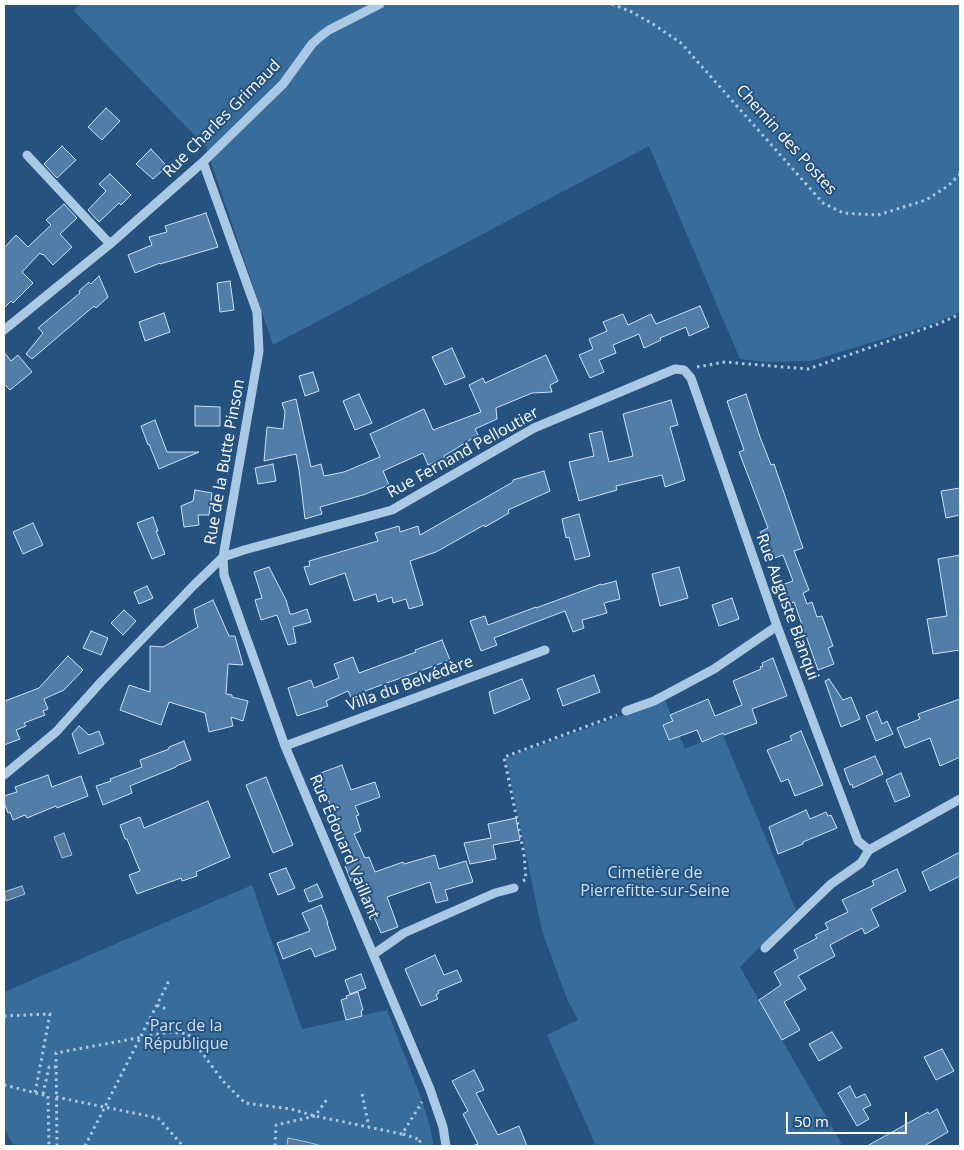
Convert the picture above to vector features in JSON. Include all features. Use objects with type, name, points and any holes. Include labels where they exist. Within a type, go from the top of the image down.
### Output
[{"type":"street","name":"Rue Charles Grimaud","points":[[4,330],[110,244],[203,162],[283,84],[312,44],[321,36],[380,4]]},
{"type":"street","points":[[27,155],[110,244]]},
{"type":"street","name":"Rue de la Butte Pinson","points":[[4,776],[56,732],[108,675],[223,557],[259,351],[257,312],[203,162]]},
{"type":"street","name":"Rue Fernand Pelloutier","points":[[223,557],[392,510],[534,428],[675,370],[684,370]]},
{"type":"street","name":"Rue Auguste Blanqui","points":[[684,370],[691,378],[777,626],[858,841],[869,850]]},
{"type":"street","name":"Rue Édouard Vaillant","points":[[223,557],[224,575],[285,746],[430,1089],[443,1127],[446,1146]]},
{"type":"street","points":[[626,711],[654,700],[714,669],[777,626]]},
{"type":"street","name":"Villa du Belvédère","points":[[285,746],[545,650]]},
{"type":"street","points":[[765,948],[831,884],[861,862],[869,850],[960,799]]},
{"type":"street","points":[[374,954],[404,933],[495,893],[514,888]]},
{"type":"path","name":"Chemin des Postes","points":[[612,4],[632,12],[682,43],[823,203],[843,213],[878,215],[926,200],[948,186],[960,174]]},
{"type":"path","points":[[684,370],[724,362],[808,369],[938,324],[960,314]]},
{"type":"path","points":[[514,888],[526,879],[524,854],[504,757],[626,711]]},
{"type":"path","points":[[85,1146],[168,984],[164,980]]},
{"type":"path","points":[[157,1005],[166,1009]]},
{"type":"path","points":[[4,1016],[50,1014],[35,1092]]},
{"type":"path","points":[[57,1146],[56,1053],[170,1032],[188,1034],[224,1081],[245,1103],[291,1109],[315,1116],[402,1134],[421,1140],[416,1146]]},
{"type":"path","points":[[43,1094],[48,1067],[56,1067]]},
{"type":"path","points":[[4,1085],[48,1096],[49,1146]]},
{"type":"path","points":[[402,1134],[430,1089]]},
{"type":"path","points":[[362,1094],[369,1127]]},
{"type":"path","points":[[56,1097],[158,1118],[183,1146]]},
{"type":"path","points":[[275,1146],[276,1125],[315,1116],[328,1098]]},
{"type":"green space","points":[[79,4],[960,4],[960,312],[932,324],[811,361],[766,362],[740,359],[649,146],[273,345],[206,147],[74,11]]},
{"type":"green space","name":"Cimetière de Pierrefitte-sur-Seine","points":[[665,700],[685,749],[722,733],[796,910],[740,967],[843,1146],[596,1146],[547,1035],[578,1020],[567,999],[542,931],[506,759]]},
{"type":"green space","name":"Parc de la République","points":[[252,885],[302,1029],[387,1010],[420,1095],[429,1122],[434,1146],[14,1146],[4,1128],[4,992]]},
{"type":"shaded area","points":[[64,833],[72,855],[62,858],[54,837]]},
{"type":"shaded area","points":[[22,886],[25,894],[6,901],[4,892]]},
{"type":"shaded area","points":[[288,1138],[307,1142],[322,1146],[287,1146]]},
{"type":"building","points":[[106,108],[120,121],[102,140],[88,127]]},
{"type":"building","points":[[62,146],[76,160],[57,178],[44,164]]},
{"type":"building","points":[[151,149],[165,164],[161,168],[163,170],[153,179],[136,164]]},
{"type":"building","points":[[110,174],[131,195],[121,205],[119,203],[99,222],[88,210],[106,191],[99,184]]},
{"type":"building","points":[[64,204],[77,218],[60,234],[72,247],[53,265],[40,253],[22,272],[33,283],[13,303],[11,301],[4,308],[4,248],[16,235],[28,247],[51,225],[46,220]]},
{"type":"building","points":[[206,213],[218,247],[160,263],[135,273],[128,255],[152,245],[149,237],[167,232],[165,226]]},
{"type":"building","points":[[99,276],[108,297],[96,308],[94,306],[32,359],[26,354],[43,333],[38,328],[80,293],[79,291],[89,282],[91,284]]},
{"type":"building","points":[[230,281],[234,310],[220,312],[217,283]]},
{"type":"building","points":[[700,306],[709,327],[689,336],[686,327],[660,338],[661,340],[644,348],[639,334],[613,345],[616,353],[599,360],[604,372],[590,378],[579,355],[593,349],[589,339],[607,331],[603,322],[623,314],[628,325],[651,314],[656,324]]},
{"type":"building","points":[[164,313],[170,332],[145,341],[139,322]]},
{"type":"building","points":[[452,348],[465,377],[445,385],[432,357]]},
{"type":"building","points":[[4,352],[11,361],[18,355],[32,372],[10,390],[4,384]]},
{"type":"building","points":[[546,355],[558,381],[550,385],[552,392],[532,393],[496,408],[497,419],[475,429],[478,435],[444,456],[445,458],[428,465],[423,453],[383,471],[389,485],[363,495],[320,507],[322,514],[305,519],[296,454],[264,461],[267,427],[283,429],[285,412],[282,403],[296,399],[311,467],[321,464],[324,476],[344,472],[380,457],[370,434],[424,409],[433,430],[481,412],[469,385],[483,378],[485,383]]},
{"type":"building","points":[[313,372],[319,391],[305,396],[299,376]]},
{"type":"building","points":[[359,394],[372,423],[355,430],[343,401]]},
{"type":"building","points":[[746,394],[771,465],[774,464],[803,548],[794,551],[809,590],[803,593],[807,604],[812,602],[817,617],[822,616],[833,646],[828,648],[834,664],[818,670],[794,602],[788,604],[782,585],[793,581],[783,555],[772,559],[760,532],[768,528],[739,452],[744,450],[727,401]]},
{"type":"building","points":[[671,400],[678,425],[670,427],[685,480],[665,487],[662,475],[616,486],[617,490],[579,501],[569,462],[594,456],[589,434],[602,431],[609,462],[633,456],[623,414]]},
{"type":"building","points":[[195,406],[220,407],[220,426],[195,426]]},
{"type":"building","points":[[155,420],[167,452],[199,452],[159,469],[141,426]]},
{"type":"building","points":[[273,464],[276,481],[258,484],[255,468]]},
{"type":"building","points":[[544,471],[550,491],[508,510],[509,513],[485,527],[484,525],[436,552],[410,561],[423,605],[409,609],[406,599],[393,603],[392,597],[378,602],[376,594],[354,601],[345,573],[310,585],[304,567],[310,566],[309,561],[378,541],[375,533],[399,526],[400,532],[418,526],[420,535],[513,482],[513,480]]},
{"type":"building","points":[[960,488],[960,515],[946,518],[941,491]]},
{"type":"building","points":[[195,490],[212,493],[209,515],[198,515],[199,525],[184,527],[181,506],[193,501]]},
{"type":"building","points":[[579,514],[590,556],[575,560],[569,537],[566,538],[562,519]]},
{"type":"building","points":[[153,517],[165,554],[152,559],[137,523]]},
{"type":"building","points":[[33,523],[43,545],[23,554],[13,532]]},
{"type":"building","points":[[960,555],[960,650],[933,654],[927,619],[947,616],[938,559]]},
{"type":"building","points":[[269,567],[286,600],[290,614],[307,609],[311,622],[293,627],[296,643],[288,645],[277,615],[261,620],[255,600],[262,598],[254,572]]},
{"type":"building","points":[[679,567],[688,598],[660,606],[652,574]]},
{"type":"building","points":[[616,581],[620,599],[604,603],[607,613],[582,620],[584,628],[573,632],[565,611],[494,638],[497,645],[481,651],[470,621],[485,616],[488,625],[601,584]]},
{"type":"building","points":[[147,586],[153,598],[139,604],[134,592]]},
{"type":"building","points":[[732,598],[739,619],[719,626],[712,605]]},
{"type":"building","points":[[213,600],[229,636],[235,636],[243,665],[228,664],[226,694],[248,701],[243,721],[231,717],[233,726],[209,732],[205,713],[169,702],[161,725],[120,710],[129,685],[150,692],[150,646],[163,647],[198,627],[194,609]]},
{"type":"building","points":[[124,610],[136,621],[123,635],[111,623]]},
{"type":"building","points":[[91,631],[108,638],[101,655],[83,648]]},
{"type":"building","points":[[442,640],[450,660],[365,691],[366,694],[352,699],[348,691],[326,701],[328,706],[297,716],[288,688],[311,680],[314,688],[339,678],[334,664],[353,657],[359,673],[416,652],[415,650]]},
{"type":"building","points":[[68,656],[83,670],[64,690],[44,699],[48,709],[43,711],[45,715],[24,723],[26,726],[16,730],[20,739],[4,745],[4,701],[39,688]]},
{"type":"building","points":[[773,658],[787,696],[752,709],[757,723],[724,735],[723,733],[702,742],[697,730],[669,740],[663,725],[673,721],[670,715],[708,699],[715,716],[742,705],[733,681],[761,669],[762,663]]},
{"type":"building","points":[[594,675],[600,692],[563,706],[557,689]]},
{"type":"building","points":[[522,679],[530,699],[494,714],[489,692]]},
{"type":"building","points":[[829,679],[843,700],[851,697],[860,719],[841,727],[825,681]]},
{"type":"building","points":[[960,699],[960,757],[940,766],[930,738],[905,748],[897,728],[920,719],[918,714]]},
{"type":"building","points":[[877,711],[882,724],[887,721],[893,734],[876,741],[866,716]]},
{"type":"building","points":[[79,726],[89,735],[99,731],[104,744],[79,754],[72,734]]},
{"type":"building","points":[[801,731],[823,785],[795,796],[788,779],[781,782],[767,750],[792,740],[790,736]]},
{"type":"building","points":[[184,741],[191,760],[130,786],[132,793],[103,805],[96,786],[142,767],[140,760]]},
{"type":"building","points":[[875,756],[883,774],[853,788],[844,769]]},
{"type":"building","points":[[342,765],[351,790],[375,782],[380,797],[355,806],[359,815],[356,816],[361,831],[354,834],[365,858],[369,857],[375,872],[403,862],[404,864],[435,855],[439,869],[466,861],[473,882],[445,890],[448,900],[436,903],[430,882],[387,897],[398,927],[381,933],[357,878],[351,881],[345,866],[353,863],[318,774]]},
{"type":"building","points":[[901,773],[910,796],[895,802],[886,780]]},
{"type":"building","points":[[48,775],[52,787],[81,776],[88,796],[27,818],[25,815],[13,820],[10,812],[8,813],[4,796],[17,792],[15,787]]},
{"type":"building","points":[[266,777],[293,845],[273,853],[246,785]]},
{"type":"building","points":[[208,801],[230,857],[196,872],[197,876],[182,881],[181,878],[137,894],[129,875],[140,871],[120,825],[140,817],[144,828]]},
{"type":"building","points":[[806,810],[810,819],[826,812],[828,816],[831,815],[837,828],[778,854],[769,827]]},
{"type":"building","points":[[516,818],[520,840],[493,845],[496,859],[470,864],[464,843],[491,838],[488,824]]},
{"type":"building","points":[[960,852],[960,876],[930,891],[922,872]]},
{"type":"building","points":[[286,868],[295,888],[278,895],[269,874]]},
{"type":"building","points":[[897,869],[906,891],[871,909],[879,926],[865,934],[862,928],[830,945],[835,956],[798,976],[806,989],[784,1002],[800,1030],[782,1040],[759,1000],[781,985],[774,972],[798,958],[794,950],[817,938],[815,935],[828,929],[825,923],[848,912],[842,900],[874,885],[872,881]]},
{"type":"building","points":[[317,884],[323,897],[309,902],[304,890]]},
{"type":"building","points":[[321,905],[336,949],[315,957],[311,948],[283,959],[277,943],[310,931],[302,913]]},
{"type":"building","points":[[435,955],[444,975],[457,970],[462,981],[438,991],[439,993],[436,995],[438,999],[421,1006],[405,969]]},
{"type":"building","points":[[361,974],[366,988],[350,994],[345,980]]},
{"type":"building","points":[[358,992],[363,1010],[361,1011],[362,1016],[346,1020],[341,1000]]},
{"type":"building","points":[[832,1032],[842,1048],[819,1061],[809,1044]]},
{"type":"building","points":[[942,1049],[954,1071],[936,1080],[924,1057]]},
{"type":"building","points":[[474,1070],[484,1090],[476,1093],[498,1135],[519,1126],[527,1146],[472,1146],[478,1144],[463,1114],[468,1111],[452,1081]]},
{"type":"building","points":[[850,1086],[856,1098],[865,1094],[871,1105],[863,1109],[869,1119],[857,1126],[838,1093]]},
{"type":"building","points":[[937,1109],[948,1132],[924,1146],[867,1146],[928,1112],[929,1114]]}]
